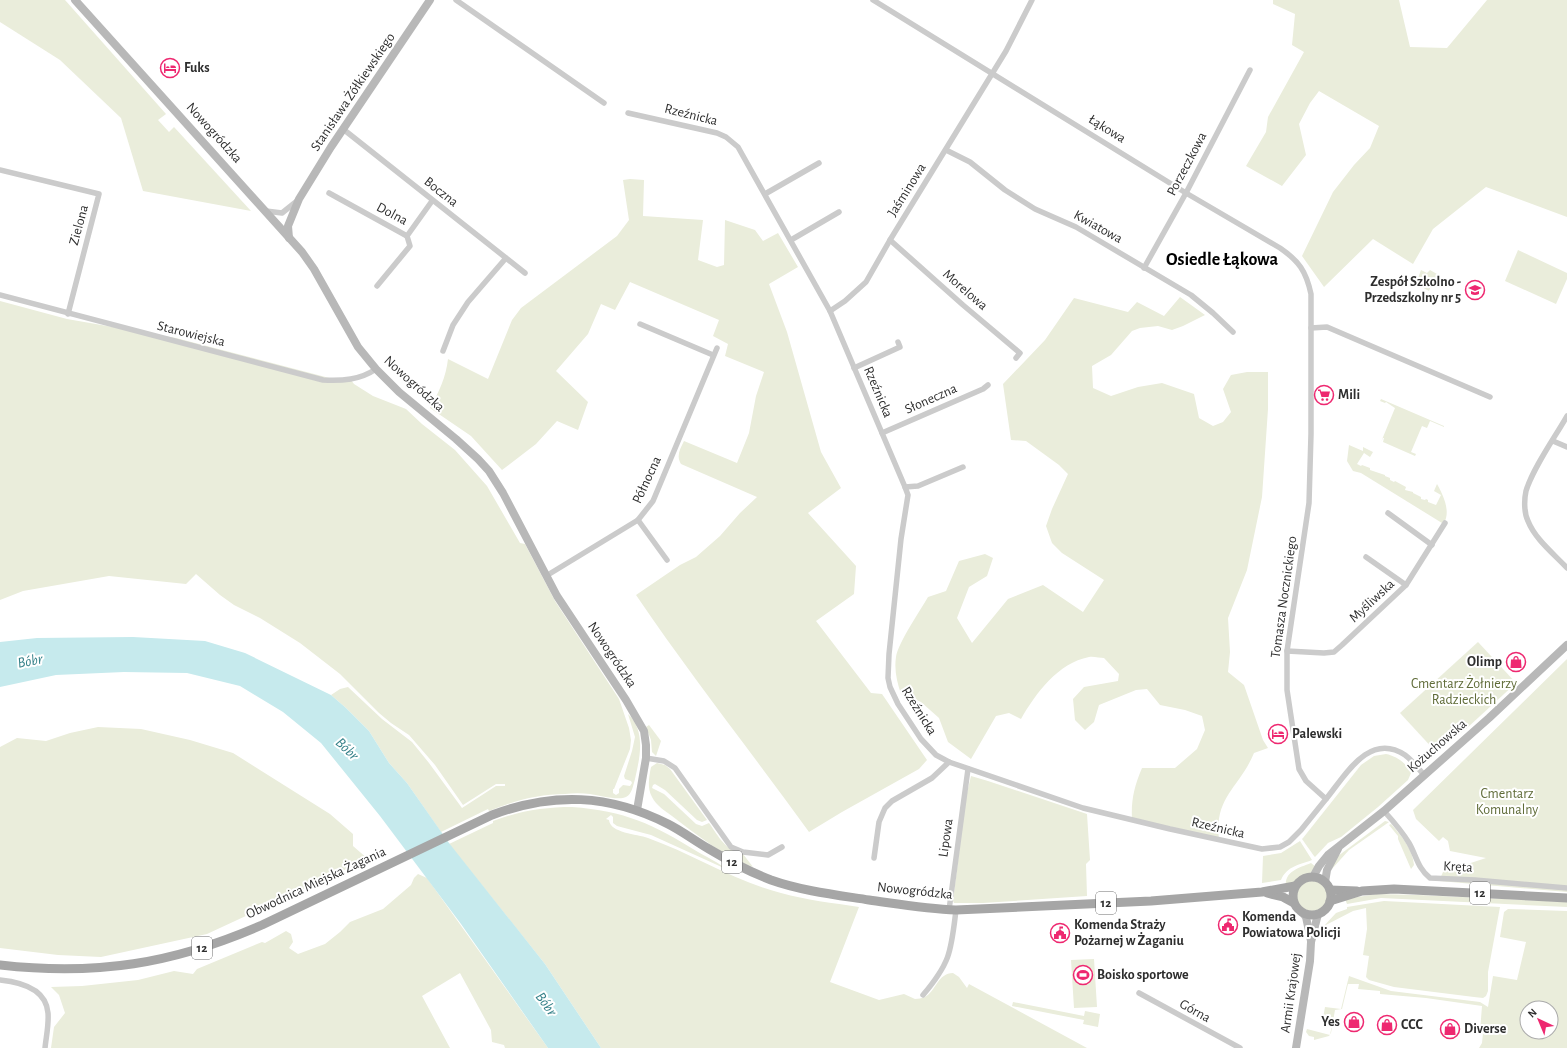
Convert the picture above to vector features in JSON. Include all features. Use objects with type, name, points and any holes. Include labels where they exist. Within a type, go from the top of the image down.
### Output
[{"type":"main road","name":"Nowogródzka","points":[[75,0],[289,238],[314,269],[358,347],[376,369],[399,392],[456,439],[489,471],[570,617],[626,700],[644,731],[646,758],[637,810],[668,824],[731,861],[757,874],[785,884],[849,897],[953,910],[1151,901],[1262,892],[1295,886]]},
{"type":"main road","name":"Stanisława Żółkiewskiego","points":[[289,238],[288,226],[299,199],[343,129],[430,0]]},
{"type":"main road","name":"Kożuchowska","points":[[1313,877],[1324,859],[1384,811],[1489,718],[1567,644]]},
{"type":"main road","name":"Obwodnica Miejska Żagania","points":[[0,965],[56,969],[95,969],[165,959],[203,948],[245,932],[492,815],[513,807],[534,803],[570,800],[601,801],[620,804],[637,810]]},
{"type":"main road","name":"Kożuchowska","points":[[1328,886],[1326,870],[1340,847]]},
{"type":"main road","name":"12","points":[[1295,886],[1303,879],[1313,877],[1320,878],[1328,886],[1362,892]]},
{"type":"main road","points":[[1294,903],[1293,894],[1295,886]]},
{"type":"main road","points":[[1303,913],[1313,915],[1326,909],[1330,901],[1328,886]]},
{"type":"main road","name":"12","points":[[1330,901],[1362,892],[1394,890],[1567,898]]},
{"type":"main road","name":"Nowogródzka","points":[[1262,892],[1283,897],[1294,903]]},
{"type":"main road","name":"12","points":[[1294,903],[1303,913]]},
{"type":"main road","name":"Armii Krajowej","points":[[1303,913],[1306,917],[1311,942]]},
{"type":"main road","name":"Armii Krajowej","points":[[1296,1048],[1310,961],[1311,942],[1318,914]]},
{"type":"street","points":[[456,0],[604,103]]},
{"type":"street","name":"Łąkowa","points":[[873,0],[1186,193],[1292,256],[1302,266],[1308,278],[1312,294]]},
{"type":"street","name":"Jaśminowa","points":[[830,311],[845,301],[866,282],[890,240],[1006,51],[1030,1]]},
{"type":"street","name":"Porzeczkowa","points":[[1144,268],[1186,193],[1250,70]]},
{"type":"street","name":"Rzeźnicka","points":[[628,113],[717,133],[726,137],[742,153],[830,311],[908,495],[901,539],[889,654],[888,678],[895,700],[921,739],[936,755],[949,762],[968,769],[1083,808],[1191,834],[1262,849],[1280,847],[1289,842],[1301,830],[1326,799]]},
{"type":"street","name":"Boczna","points":[[343,129],[432,201],[525,273]]},
{"type":"street","name":"Kwiatowa","points":[[946,150],[970,162],[1005,190],[1035,209],[1076,227],[1191,296],[1213,313],[1233,332]]},
{"type":"street","points":[[765,194],[819,163]]},
{"type":"street","name":"Zielona","points":[[0,170],[99,194],[68,314]]},
{"type":"street","name":"Dolna","points":[[329,193],[406,236],[432,201]]},
{"type":"street","name":"Stanisława Żółkiewskiego","points":[[266,211],[282,213],[299,199]]},
{"type":"street","points":[[791,240],[839,212]]},
{"type":"street","points":[[377,286],[410,246],[406,236]]},
{"type":"street","name":"Morelowa","points":[[890,240],[963,305],[1020,352],[1016,358]]},
{"type":"street","points":[[443,351],[453,325],[468,302],[506,258]]},
{"type":"street","name":"Tomasza Nocznickiego","points":[[1312,294],[1309,503],[1287,651],[1287,690],[1299,769],[1306,781],[1326,799]]},
{"type":"street","name":"Starowiejska","points":[[0,296],[324,380],[338,381],[356,378],[369,374],[376,369]]},
{"type":"street","points":[[640,324],[713,355]]},
{"type":"street","points":[[1311,328],[1327,327],[1490,397]]},
{"type":"street","points":[[854,368],[900,347],[898,342]]},
{"type":"street","name":"Północna","points":[[546,576],[638,520],[653,501],[717,348]]},
{"type":"street","name":"Słoneczna","points":[[882,433],[983,389],[988,385]]},
{"type":"street","points":[[1567,416],[1532,478],[1526,492],[1525,508],[1528,522],[1538,536],[1567,568]]},
{"type":"street","points":[[1553,440],[1567,447]]},
{"type":"street","points":[[905,487],[918,486],[963,468]]},
{"type":"street","points":[[1388,513],[1432,545]]},
{"type":"street","points":[[638,520],[666,560]]},
{"type":"street","name":"Myśliwska","points":[[1287,651],[1324,654],[1334,652],[1406,585],[1445,523]]},
{"type":"street","points":[[1366,557],[1406,585]]},
{"type":"street","points":[[1326,799],[1356,762],[1365,754],[1375,749],[1395,749],[1405,755],[1424,775]]},
{"type":"street","points":[[646,758],[664,761],[675,768],[731,847],[738,851],[768,855],[782,847]]},
{"type":"street","points":[[874,858],[879,822],[885,808],[892,801],[932,778],[949,762]]},
{"type":"street","name":"Lipowa","points":[[923,995],[940,973],[947,961],[952,946],[953,910],[968,769]]},
{"type":"street","name":"Kręta","points":[[1384,811],[1400,829],[1410,844],[1419,866],[1430,878],[1475,880],[1567,888]]},
{"type":"street","points":[[0,980],[17,982],[29,987],[44,1001],[48,1012],[45,1048]]},
{"type":"street","name":"Górna","points":[[1140,993],[1240,1048]]},
{"type":"green space","points":[[0,0],[65,0],[166,114],[158,120],[169,132],[174,127],[251,211],[143,191],[121,118],[60,60],[0,22]]},
{"type":"green space","points":[[1273,0],[1399,0],[1410,47],[1447,48],[1487,0],[1567,0],[1567,217],[1486,187],[1433,229],[1413,264],[1373,239],[1324,287],[1302,256],[1333,192],[1354,165],[1370,148],[1379,126],[1319,91],[1310,103],[1299,124],[1306,155],[1282,186],[1246,166],[1266,132],[1268,117],[1304,52],[1292,45],[1295,14],[1273,4]]},
{"type":"green space","points":[[623,180],[644,180],[643,216],[703,220],[698,260],[717,267],[724,265],[725,220],[755,230],[763,241],[778,233],[798,267],[769,284],[787,332],[821,452],[841,488],[808,513],[856,566],[854,594],[816,621],[871,693],[882,694],[927,760],[919,769],[809,832],[678,655],[636,595],[680,565],[696,557],[720,536],[740,513],[757,497],[681,464],[679,458],[680,450],[684,441],[737,463],[749,433],[756,396],[764,372],[725,356],[728,344],[713,336],[719,320],[630,282],[615,310],[601,304],[588,334],[556,371],[588,402],[578,430],[557,421],[536,444],[502,470],[471,436],[430,408],[442,384],[448,359],[488,379],[512,320],[521,308],[617,236],[629,220]]},
{"type":"green space","points":[[1518,250],[1567,273],[1567,279],[1556,304],[1505,281]]},
{"type":"green space","points":[[1421,270],[1427,273],[1430,270],[1437,274],[1436,279],[1433,281],[1429,291],[1418,285],[1419,282],[1417,281]]},
{"type":"green space","points":[[1180,297],[1205,315],[1172,330],[1158,326],[1140,328],[1132,331],[1111,355],[1092,366],[1093,388],[1111,396],[1138,387],[1162,383],[1194,394],[1199,418],[1213,426],[1223,422],[1231,412],[1223,389],[1231,375],[1247,372],[1268,372],[1268,409],[1262,497],[1247,570],[1228,618],[1230,652],[1228,672],[1244,685],[1263,740],[1268,748],[1254,753],[1242,776],[1224,803],[1220,813],[1218,825],[1219,840],[1132,820],[1134,794],[1142,768],[1175,768],[1197,749],[1205,730],[1202,716],[1185,710],[1160,705],[1147,689],[1136,690],[1099,705],[1094,722],[1085,730],[1075,720],[1073,699],[1084,687],[1118,681],[1119,674],[1104,658],[1091,657],[1078,660],[1058,672],[1041,690],[1021,719],[1009,713],[996,716],[971,759],[948,742],[939,718],[921,702],[901,694],[897,680],[895,662],[901,644],[928,597],[946,591],[959,561],[985,554],[993,558],[987,576],[969,587],[957,618],[972,643],[1008,599],[1043,585],[1083,612],[1104,580],[1062,553],[1052,543],[1046,526],[1068,474],[1059,465],[1026,441],[1011,440],[1003,384],[1045,340],[1074,298],[1128,312],[1137,302],[1164,316]]},
{"type":"green space","points":[[0,301],[67,319],[176,338],[337,380],[351,380],[354,384],[373,396],[406,409],[422,424],[455,450],[487,486],[520,543],[525,544],[555,601],[619,699],[629,728],[631,740],[630,749],[613,789],[613,793],[616,795],[619,793],[619,789],[623,785],[630,786],[632,783],[631,781],[625,779],[624,776],[635,737],[628,714],[634,721],[639,736],[640,753],[635,779],[630,794],[623,798],[581,793],[555,794],[536,797],[517,801],[489,811],[488,809],[441,832],[407,783],[389,763],[369,731],[331,695],[340,689],[348,687],[382,719],[412,742],[462,808],[496,786],[505,786],[505,784],[496,784],[463,805],[435,765],[409,735],[379,713],[340,674],[300,643],[260,618],[234,605],[196,574],[186,584],[109,576],[23,591],[0,600]]},
{"type":"green space","points":[[1381,399],[1444,427],[1430,421],[1427,428],[1422,426],[1411,452],[1416,454],[1415,456],[1383,442],[1384,438],[1381,442],[1395,408],[1386,402],[1380,401]]},
{"type":"green space","points":[[1349,445],[1363,451],[1363,447],[1373,452],[1370,457],[1364,453],[1357,464],[1385,475],[1390,478],[1390,480],[1406,487],[1405,490],[1413,492],[1421,497],[1421,499],[1426,499],[1428,502],[1436,505],[1441,495],[1434,491],[1437,484],[1444,498],[1447,513],[1444,523],[1361,473],[1353,471],[1347,461]]},
{"type":"green space","name":"Cmentarz Żołnierzy Radzieckich","points":[[1478,642],[1516,683],[1467,728],[1436,752],[1400,713]]},
{"type":"green space","name":"Cmentarz Komunalny","points":[[1567,659],[1567,892],[1439,881],[1443,872],[1486,858],[1450,851],[1448,841],[1443,837],[1439,841],[1416,819],[1413,810]]},
{"type":"green space","points":[[649,725],[661,741],[656,756],[652,752],[651,740],[646,727]]},
{"type":"green space","points":[[98,727],[141,729],[190,740],[233,753],[330,814],[353,834],[353,846],[368,859],[207,934],[101,957],[58,955],[0,948],[0,747],[17,738],[46,741],[70,733]]},
{"type":"green space","points":[[1386,754],[1394,756],[1407,766],[1411,773],[1408,780],[1341,837],[1328,843],[1315,857],[1302,839],[1361,765],[1374,756]]},
{"type":"green space","points":[[657,763],[665,765],[670,769],[707,820],[702,822],[697,820],[665,790],[655,784],[652,788],[664,794],[696,824],[702,826],[709,823],[719,838],[727,846],[743,854],[753,867],[731,857],[711,844],[656,803],[650,794],[649,782],[651,767]]},
{"type":"green space","points":[[971,776],[1087,814],[1090,860],[1086,864],[1087,896],[983,903],[954,903],[953,901],[966,797]]},
{"type":"green space","points":[[572,807],[608,812],[638,820],[682,842],[726,869],[651,835],[617,826],[613,823],[613,817],[611,815],[606,819],[609,820],[614,828],[665,844],[730,875],[764,888],[800,898],[859,907],[830,982],[879,1000],[904,994],[916,999],[925,997],[932,991],[940,979],[953,973],[959,977],[967,988],[969,984],[1087,1048],[601,1048],[545,964],[449,844],[493,823],[493,821],[532,810]]},
{"type":"green space","points":[[1385,821],[1389,822],[1349,850],[1331,870],[1337,857]]},
{"type":"green space","points":[[1391,824],[1409,848],[1414,865],[1411,869],[1398,836],[1389,825]]},
{"type":"green space","points":[[1300,841],[1312,860],[1290,869],[1281,880],[1262,883],[1263,856],[1281,853]]},
{"type":"green space","points":[[1311,863],[1316,867],[1314,870],[1286,887],[1287,877],[1293,871]]},
{"type":"green space","points":[[418,874],[427,878],[548,1048],[505,1048],[504,1045],[492,1042],[491,1030],[460,973],[422,996],[450,1048],[51,1048],[54,1027],[65,1013],[59,995],[51,987],[82,986],[138,980],[174,971],[193,974],[197,969],[262,942],[265,943],[286,931],[291,934],[293,942],[289,948],[298,954],[325,944],[350,922],[383,909],[411,885],[414,878]]},
{"type":"green space","points":[[1312,881],[1323,885],[1327,896],[1323,907],[1312,911],[1301,907],[1297,896],[1301,885]]},
{"type":"green space","points":[[1377,894],[1567,902],[1567,907],[1381,898],[1347,904],[1345,899]]},
{"type":"green space","points":[[1384,901],[1500,907],[1488,972],[1488,991],[1486,996],[1483,998],[1394,987],[1369,980],[1366,977],[1369,956],[1363,955],[1367,929],[1366,908],[1353,911],[1324,926],[1336,913],[1347,909],[1347,907]]},
{"type":"green space","points":[[1508,909],[1567,911],[1567,1048],[1479,1048],[1482,1043],[1483,1033],[1480,1032],[1482,1006],[1426,998],[1380,994],[1380,991],[1358,989],[1359,984],[1348,984],[1342,1009],[1335,1010],[1331,1033],[1330,1034],[1333,1020],[1323,1018],[1325,1007],[1341,1009],[1349,976],[1391,991],[1480,1002],[1488,1007],[1493,976],[1517,980],[1526,942],[1500,937],[1504,912]]},
{"type":"green space","name":"Boisko sportowe","points":[[1094,959],[1097,1007],[1074,1008],[1071,960]]},
{"type":"green space","points":[[1013,1002],[1084,1016],[1085,1011],[1100,1014],[1098,1027],[1083,1024],[1084,1020],[1012,1006]]},
{"type":"green space","points":[[1307,1029],[1330,1035],[1314,1040],[1314,1037],[1309,1036],[1306,1032]]},
{"type":"water","name":"Bóbr","points":[[133,637],[205,641],[245,653],[331,695],[346,708],[369,731],[389,763],[407,783],[449,843],[545,964],[601,1048],[548,1048],[461,924],[380,816],[321,743],[283,712],[240,686],[187,673],[124,672],[56,675],[0,687],[0,642],[37,638]]},
{"type":"place","name":"Fuks","points":[[170,68]]},
{"type":"place","name":"Zespół Szkolno - Przedszkolny nr 5","points":[[1475,290]]},
{"type":"place","name":"Mili","points":[[1324,395]]},
{"type":"place","name":"Olimp","points":[[1516,662]]},
{"type":"place","name":"Palewski","points":[[1278,734]]},
{"type":"place","name":"Komenda Powiatowa Policji","points":[[1228,925]]},
{"type":"place","name":"Komenda Straży Pożarnej w Żaganiu","points":[[1060,933]]},
{"type":"place","name":"Boisko sportowe","points":[[1083,975]]},
{"type":"place","name":"Yes","points":[[1354,1022]]},
{"type":"place","name":"CCC","points":[[1387,1025]]},
{"type":"place","name":"Diverse","points":[[1450,1029]]},
{"type":"district","name":"Osiedle Łąkowa","points":[[1222,260]]}]
